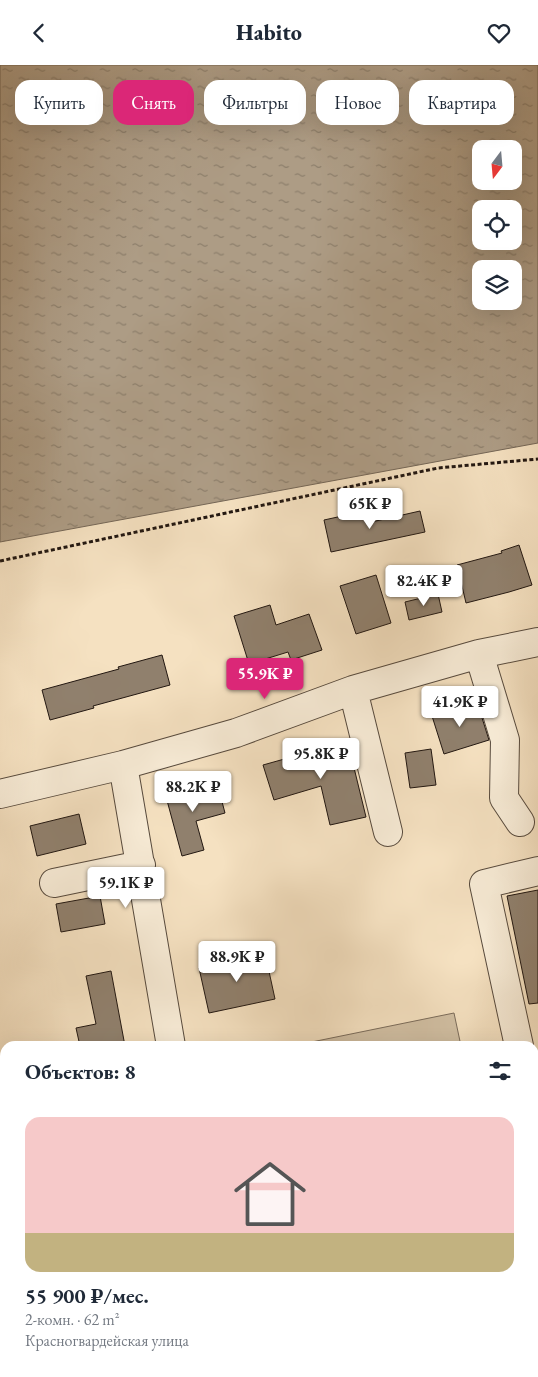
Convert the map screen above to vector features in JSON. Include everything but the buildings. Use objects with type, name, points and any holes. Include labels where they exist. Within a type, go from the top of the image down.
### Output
[{"type":"street","points":[[0,794],[123,765],[236,733],[353,690],[479,654],[538,642]]},
{"type":"street","points":[[479,654],[505,740],[504,798],[520,822]]},
{"type":"street","points":[[353,690],[388,832]]},
{"type":"street","points":[[123,765],[170,1041]]},
{"type":"street","points":[[54,883],[140,865]]},
{"type":"street","points":[[518,1041],[484,884],[538,871]]},
{"type":"path","points":[[0,561],[438,468],[538,459]]},
{"type":"shaded area","points":[[454,1013],[460,1041],[317,1041]]},
{"type":"water","points":[[0,65],[538,65],[538,443],[0,542]]}]
